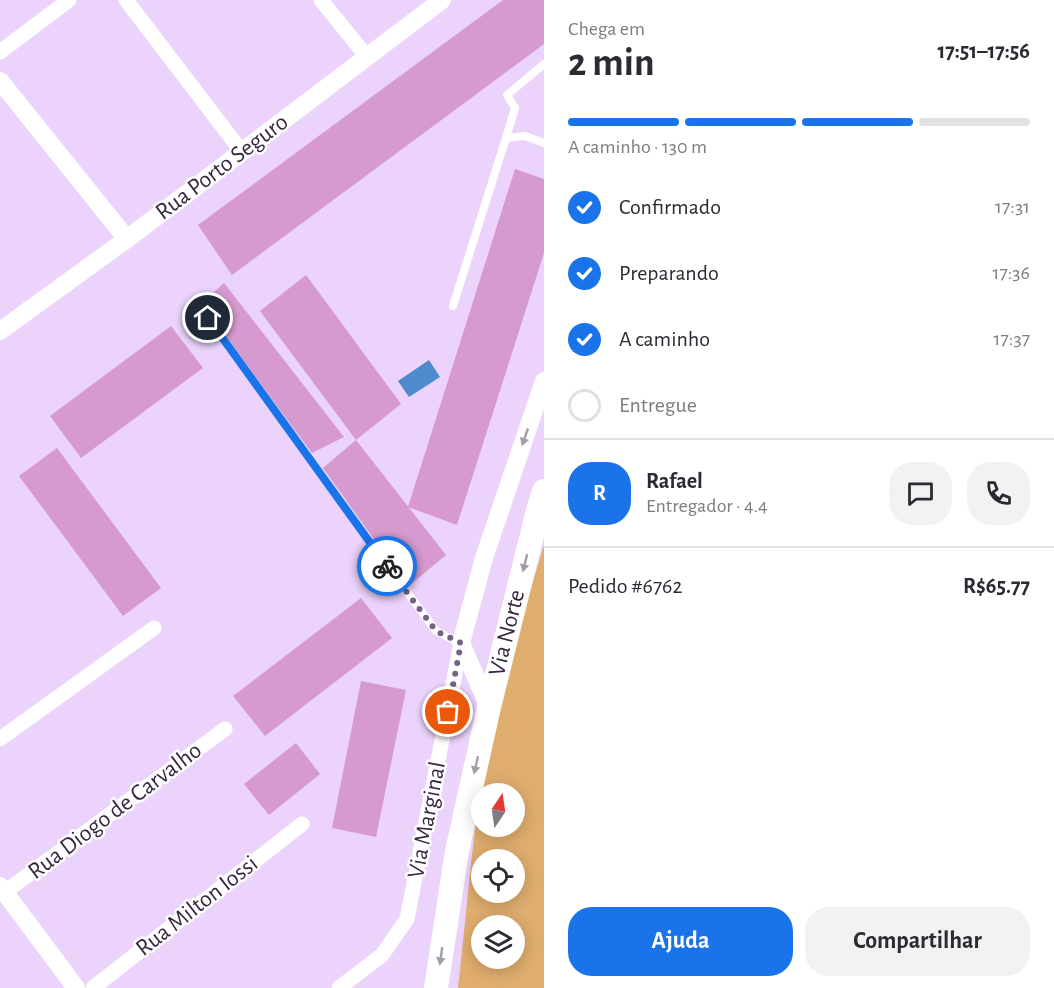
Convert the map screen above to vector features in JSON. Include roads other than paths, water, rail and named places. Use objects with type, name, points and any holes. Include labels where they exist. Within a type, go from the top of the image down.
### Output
[{"type":"main road","name":"Via Norte","points":[[436,988],[457,851],[489,708],[544,490]]},
{"type":"street","points":[[0,52],[69,0]]},
{"type":"street","points":[[126,0],[242,152]]},
{"type":"street","points":[[321,0],[367,57]]},
{"type":"street","name":"Rua Porto Seguro","points":[[0,331],[127,239],[442,0]]},
{"type":"street","points":[[0,81],[127,239]]},
{"type":"street","points":[[489,708],[461,643],[484,558],[544,381]]},
{"type":"street","points":[[0,739],[154,628]]},
{"type":"street","name":"Via Marginal","points":[[339,988],[382,955],[407,919],[461,643]]},
{"type":"street","name":"Rua Diogo de Carvalho","points":[[2,889],[225,729]]},
{"type":"street","name":"Rua Milton Iossi","points":[[93,988],[302,824]]},
{"type":"street","points":[[2,889],[75,988]]},
{"type":"lane","points":[[453,306],[515,108],[507,95],[544,64]]},
{"type":"lane","points":[[506,138],[525,136],[544,143]]},
{"type":"lane","points":[[208,318],[436,631],[461,643]]},
{"type":"water","points":[[429,360],[440,377],[409,397],[398,381]]}]
